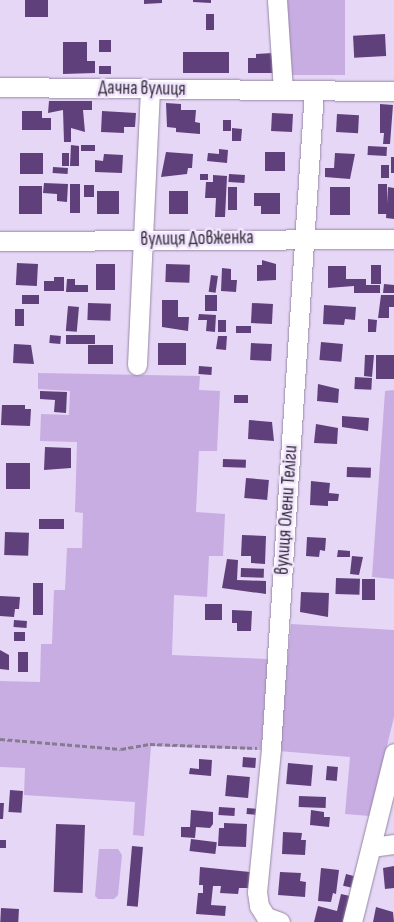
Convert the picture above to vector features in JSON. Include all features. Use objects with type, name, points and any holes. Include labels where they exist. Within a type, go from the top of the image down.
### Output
[{"type":"street","points":[[277,0],[283,90]]},
{"type":"street","name":"Дачна вулиця","points":[[0,86],[150,90],[394,91]]},
{"type":"street","points":[[137,364],[150,90]]},
{"type":"street","name":"вулиця Олени Теліги","points":[[277,921],[266,917],[259,906],[257,892],[271,748],[314,90]]},
{"type":"street","name":"вулиця Довженка","points":[[0,240],[394,239]]},
{"type":"street","points":[[352,922],[394,753]]},
{"type":"street","points":[[372,846],[394,844]]},
{"type":"path","points":[[0,739],[121,749],[150,744],[271,748]]},
{"type":"shaded area","points":[[281,0],[345,0],[345,75],[281,75]]},
{"type":"shaded area","points":[[38,373],[200,376],[199,390],[220,391],[217,451],[199,451],[196,512],[225,514],[223,556],[209,556],[207,597],[174,595],[172,655],[268,659],[261,750],[151,746],[144,836],[133,835],[135,802],[24,795],[25,768],[0,767],[0,681],[40,682],[41,644],[52,644],[54,590],[65,590],[67,548],[82,548],[83,513],[75,512],[77,442],[40,441],[41,414],[69,415],[70,391],[38,389]]},
{"type":"shaded area","points":[[394,390],[394,579],[372,577],[385,391]]},
{"type":"shaded area","points":[[291,624],[394,630],[394,717],[370,816],[345,814],[350,757],[279,751]]},
{"type":"shaded area","points":[[99,849],[118,849],[122,855],[118,895],[114,899],[98,899],[95,896]]},
{"type":"building","points":[[25,0],[48,0],[48,17],[25,17]]},
{"type":"building","points":[[144,0],[162,0],[162,3],[144,4]]},
{"type":"building","points":[[193,0],[211,0],[211,3],[193,2]]},
{"type":"building","points":[[206,14],[214,14],[214,30],[206,30]]},
{"type":"building","points":[[385,34],[386,56],[354,58],[353,36]]},
{"type":"building","points":[[99,40],[111,40],[111,52],[99,52]]},
{"type":"building","points":[[63,42],[87,42],[87,61],[95,61],[95,73],[63,74]]},
{"type":"building","points":[[183,52],[229,52],[229,73],[183,73]]},
{"type":"building","points":[[273,53],[274,73],[248,73],[248,58],[256,58],[256,54]]},
{"type":"building","points":[[99,66],[111,66],[111,74],[99,74]]},
{"type":"building","points":[[49,101],[92,101],[92,110],[83,110],[85,132],[71,128],[71,142],[64,142],[63,110],[48,113]]},
{"type":"building","points":[[166,103],[181,104],[181,110],[196,110],[195,122],[200,123],[200,134],[176,132],[176,128],[167,127]]},
{"type":"building","points":[[380,104],[393,105],[390,144],[383,144],[384,133],[380,133]]},
{"type":"building","points":[[22,111],[42,111],[42,118],[51,118],[51,130],[22,130]]},
{"type":"building","points":[[102,111],[136,113],[135,127],[124,127],[124,133],[101,132]]},
{"type":"building","points":[[272,113],[293,114],[292,132],[271,131]]},
{"type":"building","points":[[337,114],[359,115],[358,133],[336,132]]},
{"type":"building","points":[[223,120],[231,120],[231,131],[223,131]]},
{"type":"building","points":[[232,128],[242,129],[241,141],[232,141]]},
{"type":"building","points":[[71,145],[79,146],[79,166],[70,166]]},
{"type":"building","points":[[81,145],[95,145],[95,151],[81,151]]},
{"type":"building","points":[[368,146],[387,147],[387,156],[368,155]]},
{"type":"building","points":[[219,149],[228,150],[227,163],[207,161],[208,153],[219,154]]},
{"type":"building","points":[[166,152],[193,154],[192,168],[188,168],[187,174],[161,177]]},
{"type":"building","points":[[265,152],[285,152],[285,171],[265,171]]},
{"type":"building","points":[[20,153],[43,153],[43,174],[20,174]]},
{"type":"building","points":[[62,153],[69,153],[69,166],[62,166]]},
{"type":"building","points":[[335,153],[355,154],[350,179],[325,177],[325,168],[334,168]]},
{"type":"building","points":[[104,154],[123,155],[122,173],[95,172],[95,160],[103,161]]},
{"type":"building","points":[[391,157],[394,157],[394,173],[391,173]]},
{"type":"building","points":[[381,165],[389,165],[389,178],[381,178]]},
{"type":"building","points":[[53,167],[68,168],[68,174],[53,173]]},
{"type":"building","points":[[200,174],[208,174],[208,180],[200,180]]},
{"type":"building","points":[[229,174],[245,175],[244,183],[228,182]]},
{"type":"building","points":[[213,175],[227,176],[225,217],[215,217],[216,198],[205,198],[206,182],[213,182]]},
{"type":"building","points":[[44,183],[68,184],[67,202],[57,201],[57,194],[43,193]]},
{"type":"building","points":[[70,184],[80,184],[80,213],[70,213]]},
{"type":"building","points":[[378,184],[387,184],[387,214],[378,214]]},
{"type":"building","points":[[84,185],[94,185],[94,197],[84,197]]},
{"type":"building","points":[[19,186],[42,186],[42,214],[19,214]]},
{"type":"building","points":[[228,187],[237,187],[237,210],[228,210]]},
{"type":"building","points":[[330,187],[350,187],[350,215],[330,215]]},
{"type":"building","points":[[388,187],[394,188],[394,219],[386,218]]},
{"type":"building","points":[[97,191],[119,191],[119,214],[97,214]]},
{"type":"building","points":[[169,191],[188,191],[188,214],[169,214]]},
{"type":"building","points":[[254,193],[280,193],[280,214],[261,214],[261,206],[254,206]]},
{"type":"building","points":[[262,260],[276,264],[276,280],[257,281],[257,265],[262,265]]},
{"type":"building","points":[[17,263],[38,264],[37,286],[16,285]]},
{"type":"building","points":[[96,264],[115,264],[115,290],[96,290]]},
{"type":"building","points":[[166,264],[190,265],[189,283],[165,282]]},
{"type":"building","points":[[371,265],[381,265],[381,284],[371,284]]},
{"type":"building","points":[[328,266],[346,266],[346,279],[366,279],[366,285],[380,285],[380,293],[354,293],[354,286],[328,288]]},
{"type":"building","points":[[222,268],[231,269],[231,280],[237,280],[236,292],[221,291]]},
{"type":"building","points":[[211,275],[218,276],[216,293],[209,292]]},
{"type":"building","points":[[54,277],[64,277],[64,291],[44,291],[44,281],[54,281]]},
{"type":"building","points":[[67,279],[75,279],[75,285],[88,285],[88,292],[66,292]]},
{"type":"building","points":[[384,284],[394,285],[394,293],[383,293]]},
{"type":"building","points":[[22,295],[39,295],[39,304],[22,304]]},
{"type":"building","points":[[205,295],[217,295],[217,311],[205,311]]},
{"type":"building","points":[[381,295],[394,295],[394,307],[389,307],[389,318],[378,318]]},
{"type":"building","points":[[162,300],[178,300],[178,317],[189,317],[188,331],[162,327]]},
{"type":"building","points":[[88,303],[111,304],[110,321],[87,320]]},
{"type":"building","points":[[252,303],[273,304],[272,324],[251,323]]},
{"type":"building","points":[[324,305],[356,307],[355,320],[345,319],[344,325],[323,324]]},
{"type":"building","points":[[68,306],[79,307],[77,332],[66,331]]},
{"type":"building","points":[[15,309],[24,309],[24,326],[15,326]]},
{"type":"building","points":[[199,314],[216,315],[215,332],[206,331],[207,320],[198,320]]},
{"type":"building","points":[[368,319],[377,320],[376,332],[368,332]]},
{"type":"building","points":[[218,320],[226,320],[226,332],[218,332]]},
{"type":"building","points":[[236,326],[251,326],[251,333],[236,333]]},
{"type":"building","points":[[50,335],[61,336],[60,344],[49,343]]},
{"type":"building","points":[[66,335],[95,335],[95,344],[66,344]]},
{"type":"building","points":[[218,336],[227,336],[226,350],[216,349]]},
{"type":"building","points":[[321,342],[343,344],[341,362],[319,360]]},
{"type":"building","points":[[158,343],[186,343],[186,365],[158,365]]},
{"type":"building","points":[[251,343],[272,344],[271,361],[250,360]]},
{"type":"building","points":[[14,344],[31,345],[34,364],[13,363]]},
{"type":"building","points":[[88,345],[113,345],[113,364],[88,364]]},
{"type":"building","points":[[365,355],[374,355],[372,377],[364,376]]},
{"type":"building","points":[[376,355],[394,355],[394,379],[376,379]]},
{"type":"building","points":[[199,366],[212,367],[211,375],[198,374]]},
{"type":"building","points":[[355,377],[372,378],[371,390],[354,389]]},
{"type":"building","points":[[318,384],[339,389],[338,403],[317,401]]},
{"type":"building","points":[[40,391],[67,392],[66,413],[54,412],[55,400],[40,399]]},
{"type":"building","points":[[234,395],[248,395],[248,403],[234,403]]},
{"type":"building","points":[[2,405],[25,405],[25,409],[31,409],[30,426],[1,425]]},
{"type":"building","points":[[342,416],[369,418],[368,431],[342,427]]},
{"type":"building","points":[[249,420],[272,422],[274,441],[248,439]]},
{"type":"building","points":[[316,424],[338,428],[337,444],[314,443]]},
{"type":"building","points":[[45,447],[71,448],[71,468],[44,470]]},
{"type":"building","points":[[223,459],[246,460],[246,468],[223,467]]},
{"type":"building","points":[[6,463],[30,463],[30,489],[6,489]]},
{"type":"building","points":[[347,467],[371,468],[371,478],[347,477]]},
{"type":"building","points":[[246,478],[269,480],[267,500],[244,498]]},
{"type":"building","points":[[311,481],[330,483],[329,493],[339,494],[338,501],[328,501],[328,506],[310,505]]},
{"type":"building","points":[[39,519],[64,519],[64,529],[39,529]]},
{"type":"building","points":[[5,532],[29,533],[28,556],[4,555]]},
{"type":"building","points":[[242,535],[266,536],[265,564],[251,563],[251,556],[241,556]]},
{"type":"building","points":[[307,537],[326,538],[325,551],[320,550],[319,557],[306,556]]},
{"type":"building","points":[[338,550],[350,551],[350,557],[337,557]]},
{"type":"building","points":[[352,556],[363,557],[359,575],[350,574]]},
{"type":"building","points":[[227,559],[238,560],[237,580],[266,581],[266,594],[222,588]]},
{"type":"building","points":[[241,568],[264,569],[264,578],[241,577]]},
{"type":"building","points":[[336,578],[360,579],[359,595],[335,594]]},
{"type":"building","points":[[362,579],[375,579],[375,600],[362,600]]},
{"type":"building","points":[[33,583],[43,583],[43,615],[33,615]]},
{"type":"building","points":[[301,592],[329,593],[328,617],[300,612]]},
{"type":"building","points":[[0,596],[20,597],[19,609],[15,609],[14,617],[0,616]]},
{"type":"building","points":[[205,604],[222,604],[222,620],[205,620]]},
{"type":"building","points":[[232,610],[252,611],[251,631],[237,631],[237,623],[232,623]]},
{"type":"building","points":[[14,620],[27,621],[26,628],[14,627]]},
{"type":"building","points":[[14,632],[25,632],[25,641],[14,641]]},
{"type":"building","points":[[0,650],[9,655],[9,670],[0,669]]},
{"type":"building","points":[[18,652],[28,652],[28,672],[18,672]]},
{"type":"building","points":[[243,757],[256,758],[255,768],[242,767]]},
{"type":"building","points":[[199,759],[212,760],[211,776],[189,774],[190,768],[199,769]]},
{"type":"building","points":[[288,763],[313,765],[311,786],[286,784]]},
{"type":"building","points":[[327,766],[338,767],[337,781],[326,780]]},
{"type":"building","points":[[227,775],[250,777],[248,798],[225,796]]},
{"type":"building","points":[[10,790],[23,791],[21,813],[8,812]]},
{"type":"building","points":[[299,796],[326,797],[326,808],[299,807]]},
{"type":"building","points":[[0,803],[4,803],[3,819],[0,819]]},
{"type":"building","points":[[219,807],[235,808],[234,816],[218,815]]},
{"type":"building","points":[[247,808],[259,809],[258,815],[246,814]]},
{"type":"building","points":[[191,810],[213,812],[213,824],[210,828],[196,827],[195,838],[181,837],[181,827],[190,827]]},
{"type":"building","points":[[311,810],[324,812],[324,817],[330,817],[329,827],[310,825]]},
{"type":"building","points":[[224,823],[247,824],[246,847],[218,846],[219,828],[224,828]]},
{"type":"building","points":[[56,824],[85,825],[83,893],[54,892]]},
{"type":"building","points":[[283,832],[302,833],[301,840],[306,840],[305,855],[282,854]]},
{"type":"building","points":[[191,839],[217,842],[215,854],[190,851]]},
{"type":"building","points":[[0,840],[6,840],[6,848],[0,848]]},
{"type":"building","points":[[132,846],[143,847],[138,907],[127,906]]},
{"type":"building","points":[[394,866],[394,888],[385,889],[383,868]]},
{"type":"building","points":[[200,867],[250,872],[248,888],[239,888],[238,894],[220,893],[221,886],[213,886],[211,905],[226,906],[225,916],[196,914],[198,893],[203,893],[203,885],[199,885]]},
{"type":"building","points":[[321,868],[339,870],[336,894],[333,893],[331,902],[318,901]]},
{"type":"building","points":[[280,872],[301,873],[300,881],[306,882],[305,897],[278,895]]},
{"type":"building","points":[[346,874],[354,876],[351,888],[343,886]]},
{"type":"building","points":[[341,894],[350,896],[344,922],[314,922],[318,906],[337,911]]},
{"type":"building","points":[[376,907],[393,912],[394,922],[373,922]]},
{"type":"building","points":[[1,908],[19,909],[18,922],[0,922]]}]
